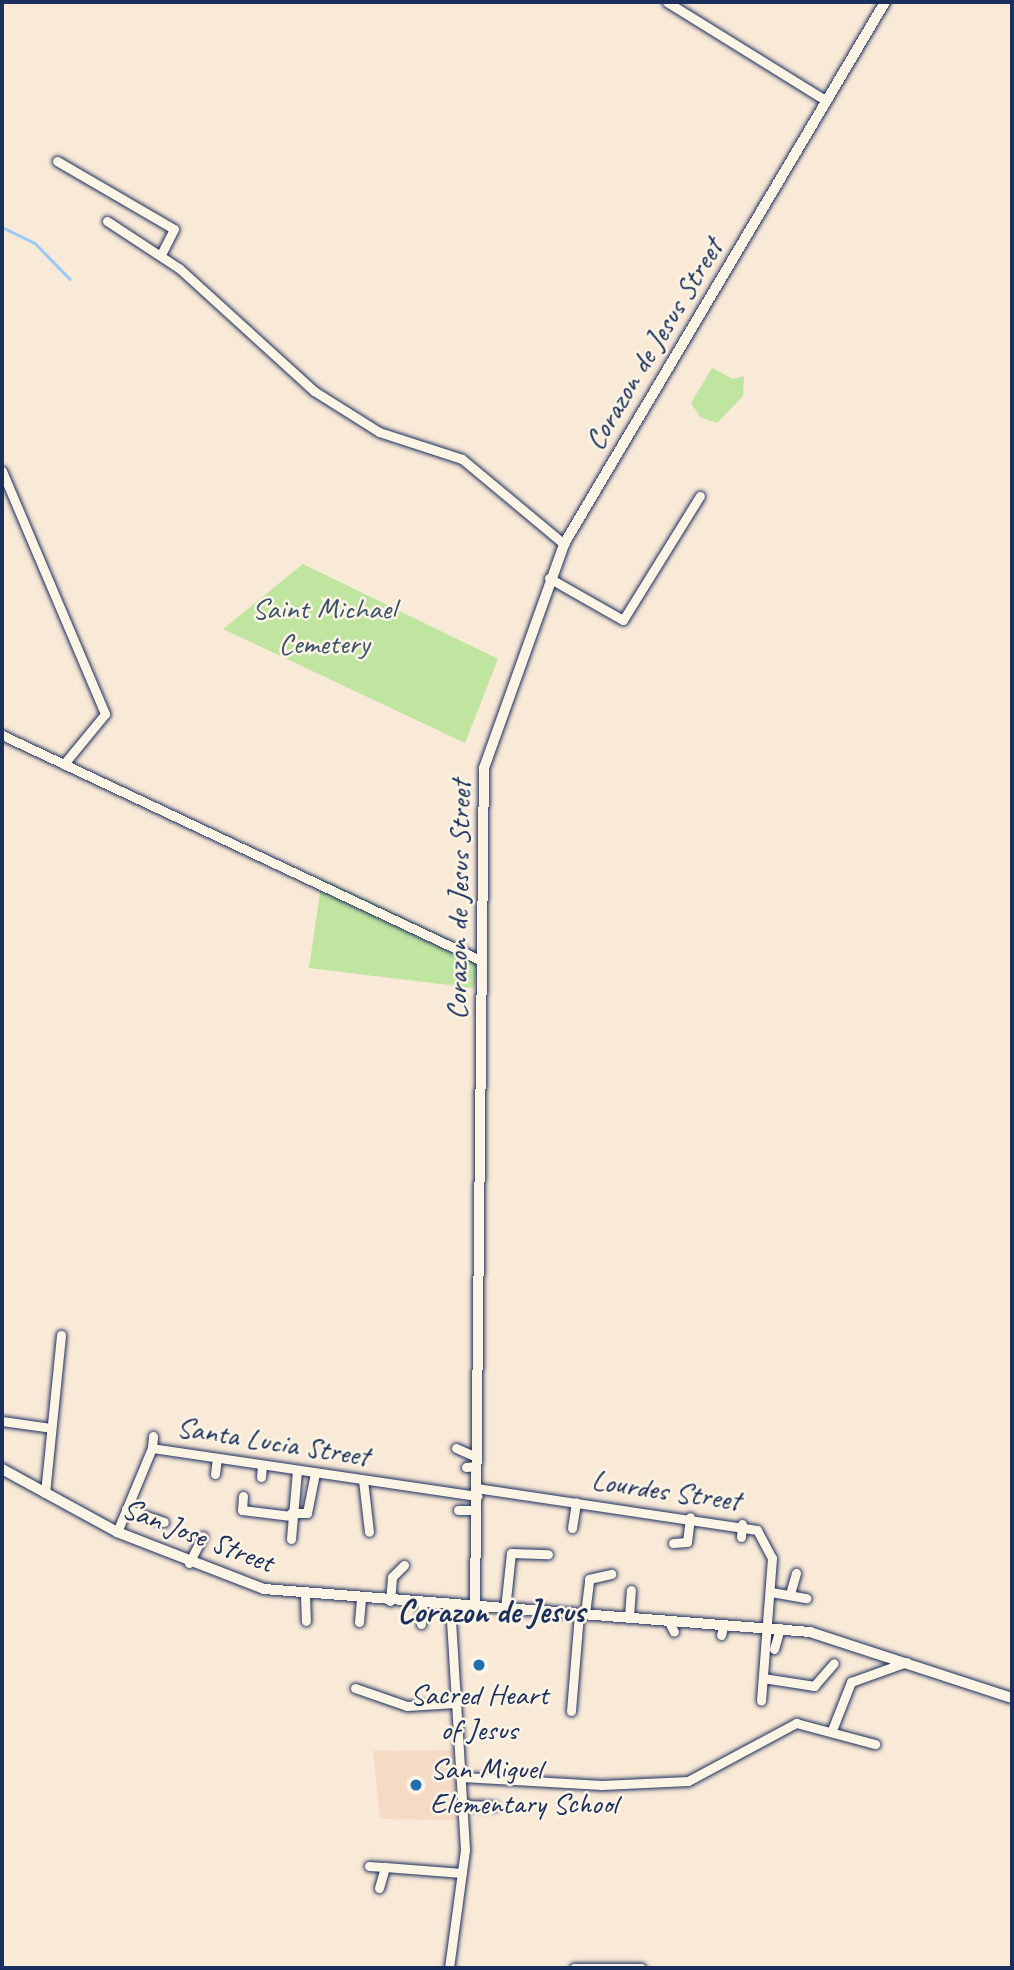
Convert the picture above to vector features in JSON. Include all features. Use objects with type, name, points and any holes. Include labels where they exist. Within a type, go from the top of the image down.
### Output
[{"type":"street","points":[[667,2],[825,100]]},
{"type":"street","name":"Corazon de Jesus Street","points":[[475,1607],[476,1492],[473,1463],[484,768],[549,578],[564,544],[885,2]]},
{"type":"street","points":[[57,161],[174,229],[161,255]]},
{"type":"street","points":[[107,221],[161,255],[314,391],[379,432],[461,459],[564,544]]},
{"type":"street","points":[[2,471],[104,714],[64,764]]},
{"type":"street","points":[[549,578],[623,620],[700,496]]},
{"type":"street","points":[[2,735],[480,960]]},
{"type":"street","points":[[45,1493],[61,1335]]},
{"type":"street","points":[[2,1421],[51,1428]]},
{"type":"street","points":[[152,1448],[153,1436]]},
{"type":"street","name":"Santa Lucia Street","points":[[117,1532],[152,1448],[363,1480],[476,1492]]},
{"type":"street","points":[[456,1448],[473,1463]]},
{"type":"street","points":[[215,1474],[217,1458]]},
{"type":"street","points":[[261,1477],[262,1465]]},
{"type":"street","name":"San Jose Street","points":[[2,1469],[117,1532],[188,1563],[264,1589],[361,1600],[668,1620],[723,1630],[780,1628],[907,1662],[1012,1698]]},
{"type":"street","points":[[291,1539],[291,1515],[297,1471]]},
{"type":"street","points":[[243,1496],[243,1510],[291,1515],[307,1513],[315,1473]]},
{"type":"street","points":[[363,1480],[369,1532]]},
{"type":"street","name":"Lourdes Street","points":[[476,1492],[693,1515],[742,1524],[757,1530],[770,1548],[771,1592],[761,1701]]},
{"type":"street","points":[[572,1528],[576,1502]]},
{"type":"street","points":[[126,1509],[164,1522]]},
{"type":"street","points":[[458,1510],[476,1510]]},
{"type":"street","points":[[673,1539],[687,1542],[693,1515]]},
{"type":"street","points":[[741,1537],[742,1524]]},
{"type":"street","points":[[188,1563],[203,1536]]},
{"type":"street","points":[[505,1609],[511,1553],[548,1553]]},
{"type":"street","points":[[390,1601],[392,1577],[404,1564]]},
{"type":"street","points":[[790,1594],[796,1573]]},
{"type":"street","points":[[572,1711],[582,1614],[589,1579],[611,1574]]},
{"type":"street","points":[[629,1617],[631,1590]]},
{"type":"street","points":[[771,1592],[806,1598]]},
{"type":"street","points":[[305,1595],[306,1621]]},
{"type":"street","points":[[359,1622],[361,1600]]},
{"type":"street","points":[[421,1624],[423,1603]]},
{"type":"street","points":[[449,1968],[462,1873],[465,1805],[454,1703],[450,1605]]},
{"type":"street","points":[[668,1620],[674,1632]]},
{"type":"street","points":[[774,1649],[780,1628]]},
{"type":"street","points":[[832,1730],[851,1682],[907,1662]]},
{"type":"street","points":[[763,1678],[814,1686],[834,1663]]},
{"type":"street","points":[[355,1688],[407,1706],[454,1703]]},
{"type":"street","points":[[462,1777],[659,1786],[688,1781],[796,1723],[832,1730],[875,1744]]},
{"type":"street","points":[[465,1805],[494,1806]]},
{"type":"street","points":[[369,1866],[462,1873]]},
{"type":"street","points":[[379,1888],[385,1867]]},
{"type":"street","points":[[575,1968],[641,1968]]},
{"type":"shaded area","name":"San Miguel Elementary School","points":[[453,1750],[458,1820],[380,1819],[373,1751]]},
{"type":"green space","points":[[712,368],[733,379],[744,376],[743,396],[717,423],[700,417],[691,403]]},
{"type":"green space","name":"Saint Michael Cemetery","points":[[303,564],[498,659],[465,743],[223,629]]},
{"type":"green space","points":[[322,879],[477,952],[474,988],[309,968]]},
{"type":"waterway","points":[[2,227],[35,243],[70,279]]},
{"type":"place","name":"Sacred Heart of Jesus","points":[[479,1665]]},
{"type":"place","name":"San Miguel Elementary School","points":[[416,1785]]},
{"type":"district","name":"Corazon de Jesus","points":[[491,1612]]}]
